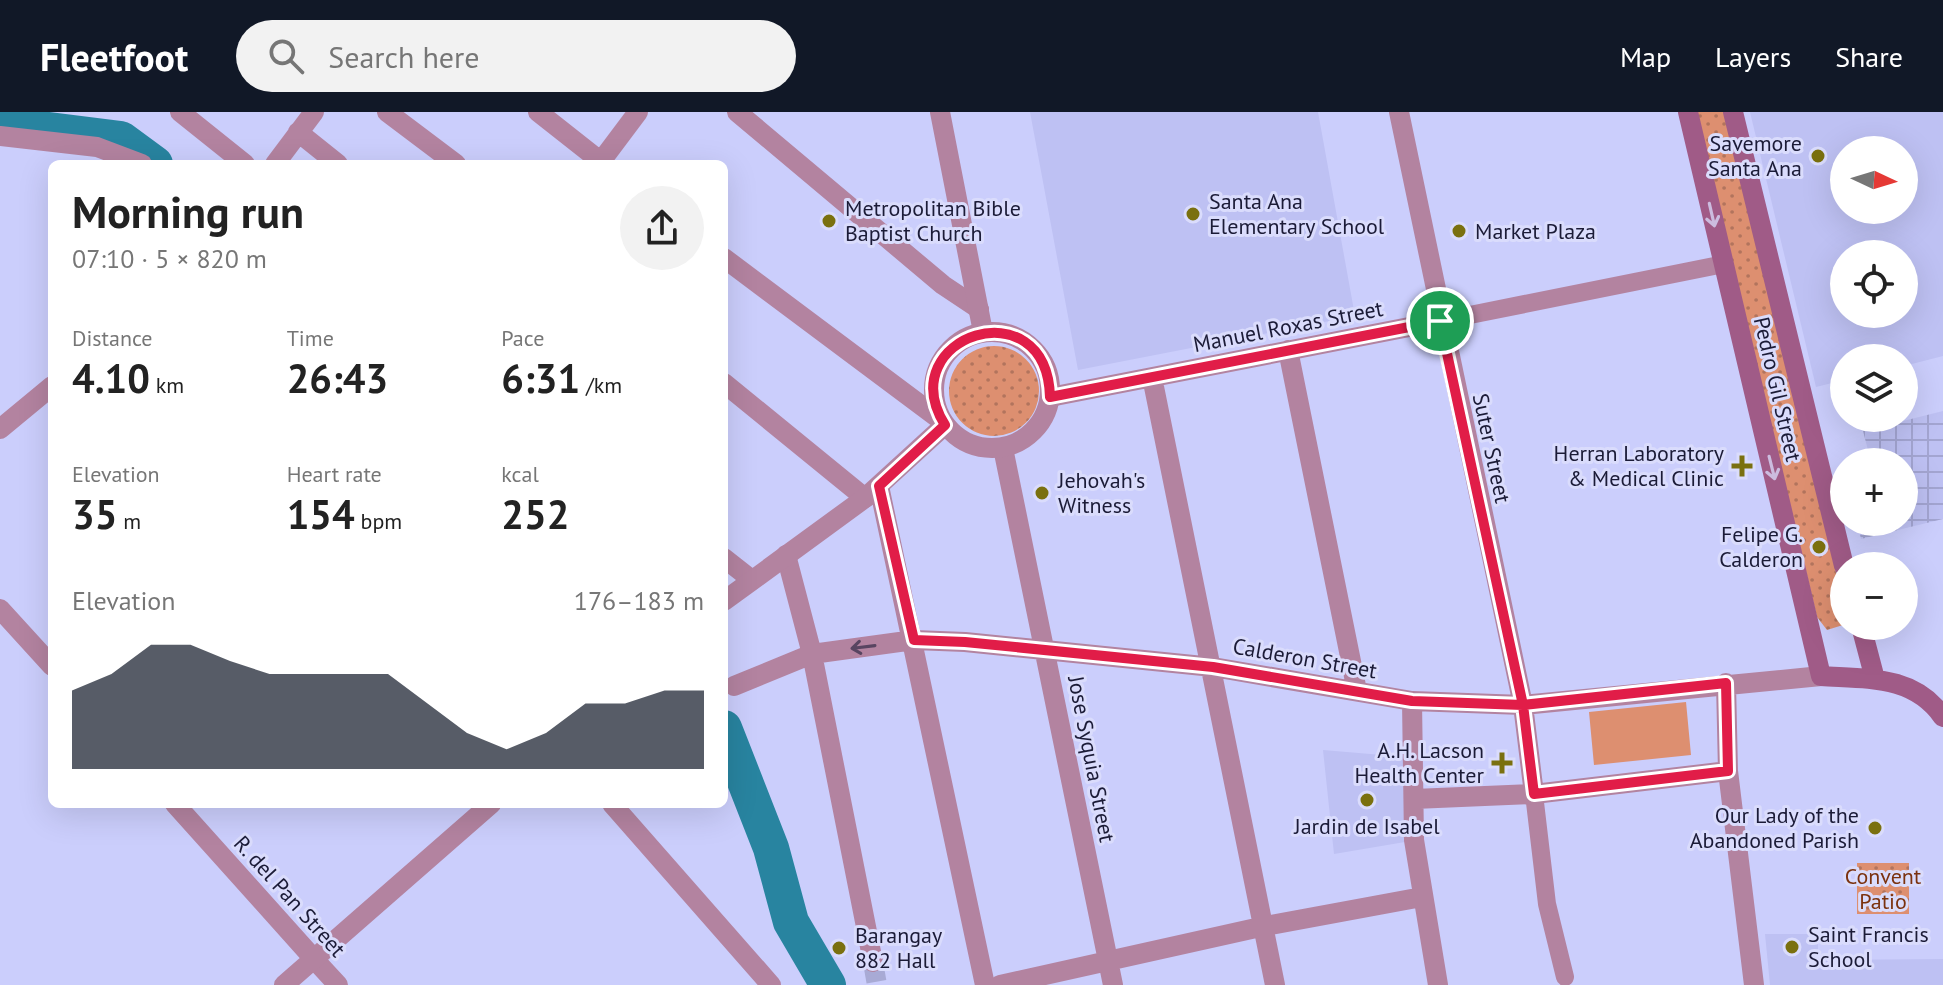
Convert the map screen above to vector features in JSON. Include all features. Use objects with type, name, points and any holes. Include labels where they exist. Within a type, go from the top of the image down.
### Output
[{"type":"main road","name":"Pedro Gil Street","points":[[1688,112],[1821,676]]},
{"type":"main road","name":"Pedro Gil Street","points":[[1733,112],[1841,552]]},
{"type":"main road","points":[[1865,640],[1875,679]]},
{"type":"main road","name":"Calderon Street","points":[[1821,676],[1904,683],[1936,696]]},
{"type":"main road","points":[[1936,696],[1943,717]]},
{"type":"street","points":[[180,112],[240,160]]},
{"type":"street","points":[[278,160],[314,112]]},
{"type":"street","points":[[387,112],[451,160]]},
{"type":"street","points":[[538,112],[597,160]]},
{"type":"street","points":[[603,160],[638,112]]},
{"type":"street","points":[[737,112],[943,285],[979,309]]},
{"type":"street","points":[[940,112],[983,332]]},
{"type":"street","name":"Suter Street","points":[[1399,112],[1440,321],[1523,705],[1534,794]]},
{"type":"street","points":[[298,132],[333,160]]},
{"type":"street","points":[[0,136],[97,147],[131,160]]},
{"type":"street","points":[[728,261],[971,445],[1003,448],[1032,433],[1042,420],[1050,397],[1043,362],[1033,348],[1010,335],[983,332],[956,344],[938,367],[933,395],[943,423]]},
{"type":"street","name":"Manuel Roxas Street","points":[[1050,397],[1724,264]]},
{"type":"street","points":[[1288,350],[1357,691]]},
{"type":"street","points":[[1152,377],[1275,985]]},
{"type":"street","points":[[728,386],[872,492],[914,640],[985,985]]},
{"type":"street","points":[[0,429],[48,389]]},
{"type":"street","points":[[728,598],[872,492],[943,423]]},
{"type":"street","name":"Jose Syquia Street","points":[[1003,448],[1113,985]]},
{"type":"street","points":[[786,555],[812,654],[873,962]]},
{"type":"street","points":[[728,561],[752,580]]},
{"type":"street","points":[[0,609],[48,662]]},
{"type":"street","name":"Calderon Street","points":[[734,686],[812,654],[914,640],[1213,667],[1412,701],[1523,705],[1821,676]]},
{"type":"street","points":[[1726,683],[1728,771],[1754,985]]},
{"type":"street","points":[[1412,701],[1414,840],[1438,985]]},
{"type":"street","points":[[1414,799],[1534,794],[1728,771]]},
{"type":"street","points":[[1534,794],[1547,904],[1565,977]]},
{"type":"street","name":"R. del Pan Street","points":[[179,808],[338,985]]},
{"type":"street","points":[[284,985],[486,808]]},
{"type":"street","points":[[616,808],[771,985]]},
{"type":"street","points":[[1000,985],[1265,926],[1422,897]]},
{"type":"shaded area","name":"Santa Ana Elementary School","points":[[1030,112],[1318,112],[1355,316],[1078,370]]},
{"type":"shaded area","points":[[1750,112],[1943,112],[1943,356],[1918,362],[1918,344],[1830,344],[1830,384],[1816,387]]},
{"type":"shaded area","points":[[1943,411],[1943,519],[1918,525],[1918,448],[1867,448],[1863,432],[1918,432],[1918,417]]},
{"type":"shaded area","name":"Jardin de Isabel","points":[[1323,750],[1406,757],[1405,842],[1334,854]]},
{"type":"shaded area","name":"Saint Francis School","points":[[1765,934],[1818,934],[1818,960],[1943,959],[1943,985],[1770,985]]},
{"type":"green space","points":[[1696,112],[1724,112],[1831,552],[1830,629],[1827,630],[1817,617]]},
{"type":"green space","points":[[994,346],[1011,350],[1026,359],[1035,374],[1039,391],[1035,408],[1026,423],[1011,432],[994,436],[977,432],[962,423],[953,408],[949,391],[953,374],[962,359],[977,350]]},
{"type":"green space","points":[[1686,702],[1691,755],[1594,765],[1589,712]]},
{"type":"green space","name":"Convent Patio","points":[[1857,863],[1909,863],[1909,914],[1857,914]]},
{"type":"waterway","points":[[0,124],[121,139],[150,160]]},
{"type":"waterway","points":[[728,738],[771,848],[791,922],[828,985]]},
{"type":"tunnel","points":[[873,962],[877,985]]},
{"type":"place","name":"Savemore Santa Ana","points":[[1818,156]]},
{"type":"place","name":"Santa Ana Elementary School","points":[[1193,214]]},
{"type":"place","name":"Metropolitan Bible Baptist Church","points":[[829,221]]},
{"type":"place","name":"Market Plaza","points":[[1459,231]]},
{"type":"place","name":"Herran Laboratory & Medical Clinic","points":[[1742,466]]},
{"type":"place","name":"Jehovah's Witness","points":[[1042,493]]},
{"type":"place","name":"Felipe G. Calderon","points":[[1819,547]]},
{"type":"place","name":"A.H. Lacson Health Center","points":[[1502,763]]},
{"type":"place","name":"Jardin de Isabel","points":[[1367,800]]},
{"type":"place","name":"Our Lady of the Abandoned Parish","points":[[1875,828]]},
{"type":"place","name":"Saint Francis School","points":[[1792,947]]},
{"type":"place","name":"Barangay 882 Hall","points":[[839,948]]},
{"type":"route","points":[[1440,321],[1050,397],[1049,379],[1043,362],[1033,348],[1001,332],[969,336],[945,354],[934,381],[936,409],[945,425],[879,486],[914,640],[965,642],[1213,667],[1412,701],[1523,705],[1534,794],[1728,771],[1726,683],[1523,705],[1440,321]]}]
